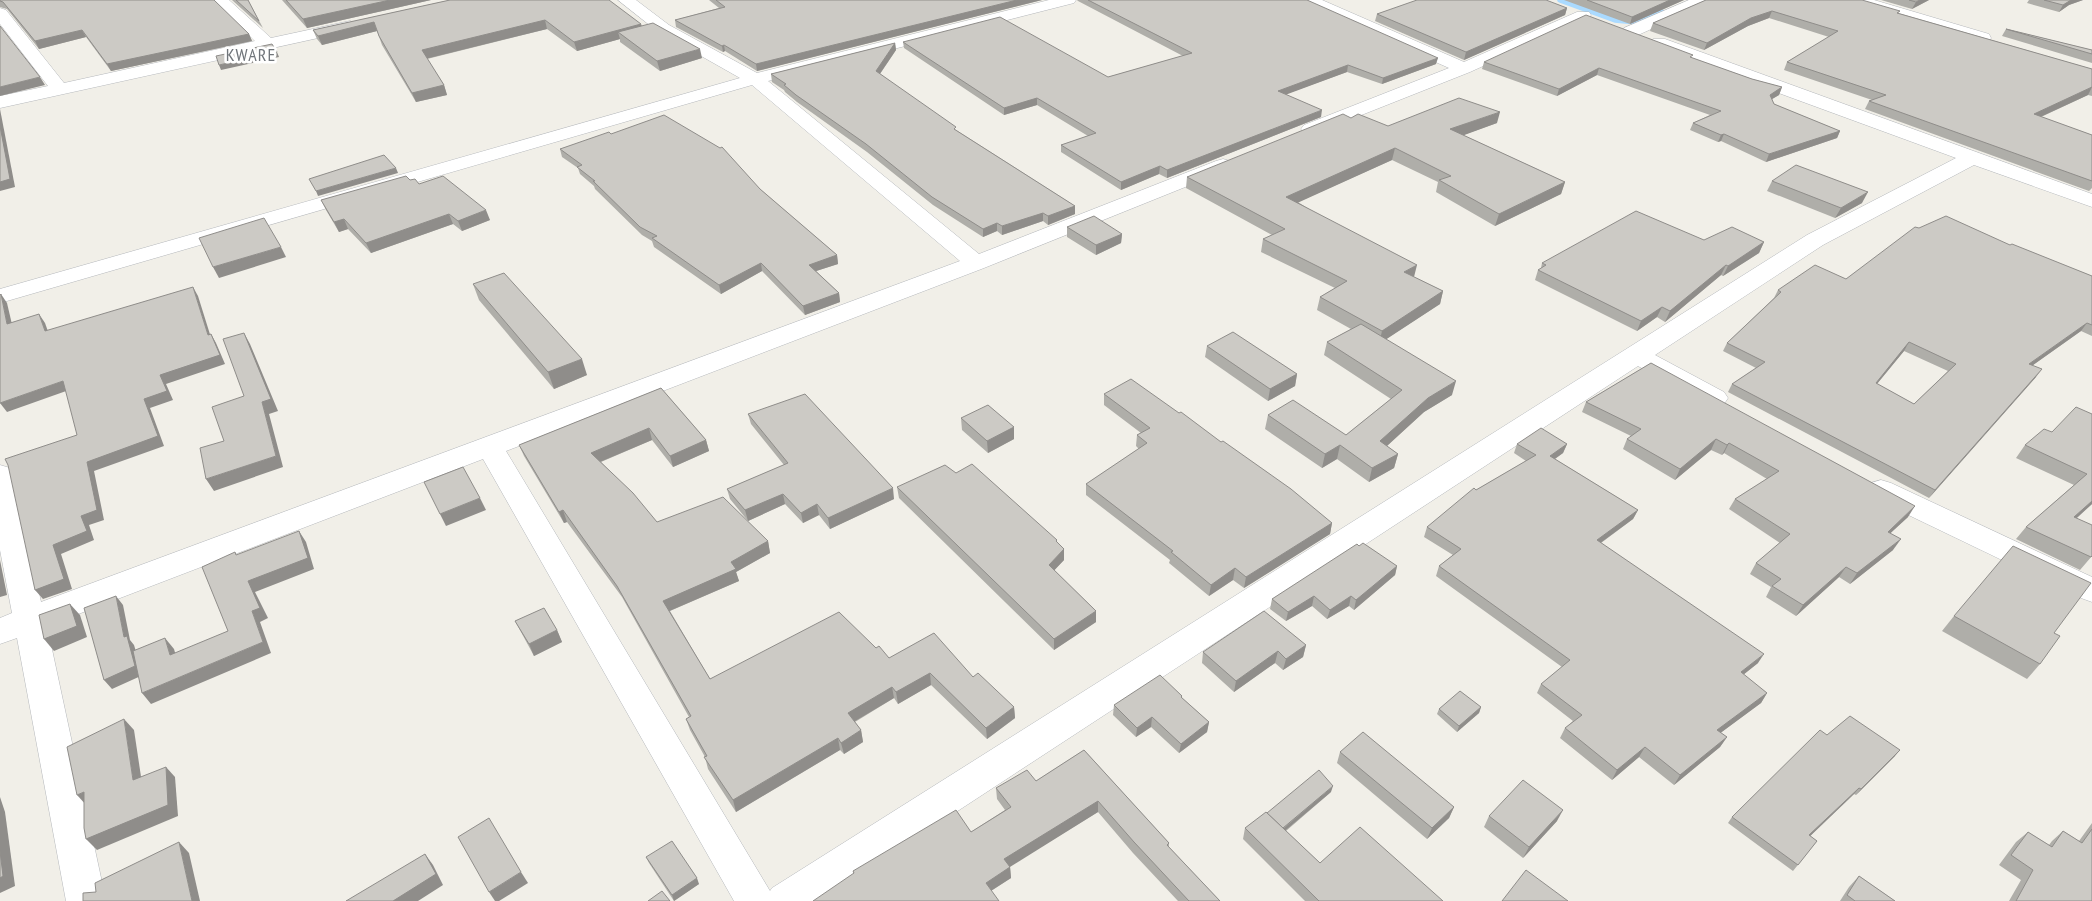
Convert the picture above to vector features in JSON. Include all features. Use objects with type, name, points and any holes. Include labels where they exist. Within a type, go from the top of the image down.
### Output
[{"type":"street","points":[[220,0],[268,44]]},
{"type":"street","points":[[626,0],[664,28],[755,79],[976,263]]},
{"type":"street","points":[[0,296],[755,79],[1068,0]]},
{"type":"street","points":[[1309,0],[1464,68]]},
{"type":"street","points":[[1702,0],[1622,30],[2092,201]]},
{"type":"street","points":[[1857,0],[1998,43]]},
{"type":"street","points":[[1289,138],[1591,18],[1560,6]]},
{"type":"street","points":[[0,14],[60,89]]},
{"type":"street","points":[[0,102],[364,22]]},
{"type":"street","points":[[14,626],[976,263],[1243,156]]},
{"type":"street","points":[[786,901],[1815,240],[1971,158]]},
{"type":"street","points":[[1635,354],[1740,412]]},
{"type":"street","points":[[490,447],[755,901]]},
{"type":"street","points":[[0,475],[14,626],[86,901]]},
{"type":"street","points":[[1861,478],[1896,497],[2092,590]]},
{"type":"building","points":[[0,0],[214,0],[249,34],[107,64],[82,30],[35,41]]},
{"type":"building","points":[[236,0],[248,0],[259,21]]},
{"type":"building","points":[[286,0],[390,0],[303,19]]},
{"type":"building","points":[[450,0],[609,0],[641,24],[574,42],[545,20],[422,50],[444,85],[412,93],[379,36],[374,22],[318,36],[313,30]]},
{"type":"building","points":[[716,0],[1017,0],[756,64],[675,20],[725,7]]},
{"type":"building","points":[[1088,0],[1307,0],[1438,58],[1383,78],[1348,65],[1278,91],[1322,110],[1167,170],[1160,166],[1121,182],[1061,145],[1096,133],[1037,98],[1004,108],[903,42],[1000,17],[1108,77],[1192,53]]},
{"type":"building","points":[[1417,0],[1546,0],[1567,8],[1466,52],[1377,14]]},
{"type":"building","points":[[1587,0],[1670,0],[1632,17]]},
{"type":"building","points":[[1706,0],[1862,0],[1900,11],[1897,13],[2092,69],[2092,87],[2034,114],[2092,135],[2092,181],[1869,101],[1886,95],[1787,62],[1838,31],[1772,11],[1751,18],[1707,43],[1653,23]]},
{"type":"building","points":[[2044,0],[2071,0],[2063,5]]},
{"type":"building","points":[[1586,15],[1693,55],[1690,57],[1752,79],[1782,87],[1770,95],[1774,104],[1840,131],[1769,154],[1724,134],[1721,135],[1693,123],[1721,111],[1599,68],[1559,89],[1484,62]]},
{"type":"building","points":[[653,23],[700,49],[657,61],[618,32]]},
{"type":"building","points":[[0,26],[40,77],[0,87]]},
{"type":"building","points":[[2006,29],[2092,50],[2092,54]]},
{"type":"building","points":[[895,43],[876,71],[956,127],[954,129],[1075,206],[1048,216],[1043,213],[1002,226],[997,223],[983,229],[932,197],[866,144],[796,95],[784,85],[786,84],[771,74]]},
{"type":"building","points":[[272,44],[277,52],[219,65],[216,56]]},
{"type":"building","points":[[1459,98],[1500,112],[1450,129],[1565,182],[1499,214],[1439,180],[1451,176],[1395,148],[1286,197],[1417,265],[1404,272],[1443,291],[1382,331],[1320,297],[1347,281],[1263,239],[1285,229],[1187,177],[1343,114],[1351,118],[1358,114],[1388,126]]},
{"type":"building","points":[[664,115],[720,148],[722,147],[760,189],[837,255],[809,265],[839,293],[803,306],[761,263],[719,285],[652,238],[657,236],[640,227],[593,181],[595,181],[577,167],[582,165],[560,149],[609,132],[611,134]]},
{"type":"building","points":[[0,126],[10,179],[0,182]]},
{"type":"building","points":[[384,155],[396,168],[316,191],[309,179]]},
{"type":"building","points":[[1796,165],[1868,192],[1841,208],[1772,181]]},
{"type":"building","points":[[406,176],[410,180],[415,179],[419,184],[443,176],[486,210],[458,221],[449,214],[366,243],[344,219],[334,222],[321,200]]},
{"type":"building","points":[[1636,211],[1704,240],[1732,227],[1764,242],[1728,266],[1726,265],[1670,311],[1662,307],[1641,321],[1538,270],[1546,265],[1542,263]]},
{"type":"building","points":[[1094,216],[1122,234],[1096,245],[1067,227]]},
{"type":"building","points":[[1946,216],[2010,245],[2012,244],[2092,276],[2092,325],[2087,323],[2029,364],[2042,369],[1935,490],[1732,384],[1765,362],[1727,343],[1781,292],[1778,290],[1815,265],[1846,279],[1915,227],[1919,228]],"holes":[[[1909,342],[1956,364],[1914,404],[1876,383]]]},
{"type":"building","points":[[264,218],[281,247],[213,267],[199,238]]},
{"type":"building","points":[[504,273],[582,359],[548,372],[473,284]]},
{"type":"building","points":[[193,287],[208,335],[211,334],[220,355],[160,375],[167,391],[144,399],[158,436],[87,462],[97,510],[81,516],[87,531],[53,545],[64,579],[35,590],[8,465],[5,459],[77,435],[63,381],[0,403],[0,295],[7,324],[39,314],[45,331]]},
{"type":"building","points":[[1361,324],[1456,381],[1428,398],[1380,441],[1398,454],[1372,468],[1340,445],[1325,454],[1268,415],[1293,400],[1346,435],[1402,390],[1327,342]]},
{"type":"building","points":[[1233,332],[1297,374],[1270,389],[1207,346]]},
{"type":"building","points":[[244,333],[271,399],[262,402],[276,456],[206,479],[200,448],[224,441],[212,407],[244,396],[223,339]]},
{"type":"building","points":[[1651,363],[1915,506],[1888,532],[1901,539],[1857,573],[1846,567],[1803,605],[1772,586],[1781,579],[1756,563],[1790,534],[1735,499],[1779,471],[1729,443],[1727,445],[1716,439],[1680,469],[1627,439],[1641,429],[1586,402]]},
{"type":"building","points":[[1131,379],[1291,489],[1332,523],[1246,577],[1235,568],[1211,585],[1171,552],[1173,551],[1086,484],[1147,443],[1137,435],[1150,428],[1104,394]]},
{"type":"building","points":[[661,388],[706,440],[670,456],[649,428],[591,453],[633,493],[657,522],[723,497],[768,541],[731,562],[736,569],[663,601],[710,679],[839,612],[876,648],[879,646],[889,658],[934,633],[973,677],[978,673],[1014,707],[986,728],[930,673],[896,692],[892,687],[848,713],[861,730],[841,743],[838,738],[733,800],[704,757],[707,756],[686,719],[691,716],[617,586],[563,510],[559,512],[519,445]]},
{"type":"building","points":[[805,394],[893,488],[828,518],[817,504],[801,513],[783,494],[745,510],[727,489],[788,463],[748,414]]},
{"type":"building","points":[[988,405],[1014,427],[987,441],[961,418]]},
{"type":"building","points":[[2076,407],[2092,414],[2092,501],[2074,517],[2092,525],[2091,557],[2026,527],[2087,474],[2025,445],[2044,429],[2052,432]]},
{"type":"building","points":[[1541,428],[1567,444],[1550,456],[1638,510],[1597,540],[1764,654],[1741,672],[1767,693],[1717,730],[1727,737],[1680,775],[1645,747],[1617,770],[1565,728],[1582,715],[1541,684],[1570,660],[1439,566],[1461,549],[1427,527],[1474,488],[1476,490],[1536,455],[1517,444]]},
{"type":"building","points":[[972,464],[1057,540],[1064,549],[1049,565],[1096,611],[1054,639],[897,487],[945,465],[956,473]]},
{"type":"building","points":[[463,467],[480,498],[440,514],[424,482]]},
{"type":"building","points":[[299,531],[308,558],[248,581],[260,608],[252,611],[263,642],[142,693],[133,651],[165,638],[170,655],[228,631],[202,567],[235,552],[236,555]]},
{"type":"building","points":[[1363,543],[1397,566],[1356,600],[1351,596],[1330,610],[1314,596],[1288,612],[1272,599],[1357,544],[1359,546]]},
{"type":"building","points":[[2013,546],[2091,583],[2054,633],[2060,636],[2040,664],[1954,616]]},
{"type":"building","points":[[116,596],[124,637],[127,636],[135,666],[104,680],[84,608]]},
{"type":"building","points":[[70,604],[77,626],[44,639],[39,615]]},
{"type":"building","points":[[544,608],[557,630],[529,644],[515,621]]},
{"type":"building","points":[[1264,611],[1306,645],[1286,659],[1278,651],[1236,681],[1203,652]]},
{"type":"building","points":[[1160,675],[1209,722],[1181,744],[1152,717],[1137,728],[1114,705]]},
{"type":"building","points":[[1460,691],[1481,707],[1459,726],[1439,709]]},
{"type":"building","points":[[1850,716],[1900,750],[1861,789],[1859,788],[1809,835],[1817,841],[1798,865],[1732,817],[1820,730],[1827,735]]},
{"type":"building","points":[[124,719],[133,780],[166,767],[168,805],[86,839],[84,828],[84,792],[77,795],[67,747]]},
{"type":"building","points":[[1363,732],[1454,807],[1432,828],[1340,752]]},
{"type":"building","points":[[1084,750],[1169,843],[1167,845],[1220,901],[1189,901],[1098,801],[1004,859],[1010,867],[986,883],[999,901],[813,901],[854,873],[853,871],[956,810],[971,832],[1011,807],[996,788],[1027,770],[1036,781]]},
{"type":"building","points":[[1319,770],[1333,786],[1283,828],[1267,813]]},
{"type":"building","points":[[1523,780],[1563,810],[1529,847],[1489,816]]},
{"type":"building","points":[[1266,812],[1320,863],[1360,827],[1443,901],[1319,901],[1245,828]]},
{"type":"building","points":[[489,818],[521,872],[489,892],[458,837]]},
{"type":"building","points":[[2092,829],[2092,901],[2016,901],[2033,870],[2011,855],[2028,832],[2052,847],[2063,831],[2082,843]]},
{"type":"building","points":[[672,841],[697,878],[672,895],[646,857]]},
{"type":"building","points":[[179,842],[192,901],[83,901],[83,893],[96,892],[95,883]]},
{"type":"building","points":[[0,851],[3,876],[0,878]]},
{"type":"building","points":[[425,854],[436,874],[393,901],[346,901]]},
{"type":"building","points":[[1526,870],[1568,901],[1502,901]]},
{"type":"building","points":[[1859,876],[1895,901],[1855,901],[1847,895]]},
{"type":"building","points":[[662,891],[670,901],[648,901]]},
{"type":"waterway","points":[[1560,0],[1615,20],[1636,22],[1662,12]]},
{"type":"district","name":"KWARE","points":[[251,55]]}]
